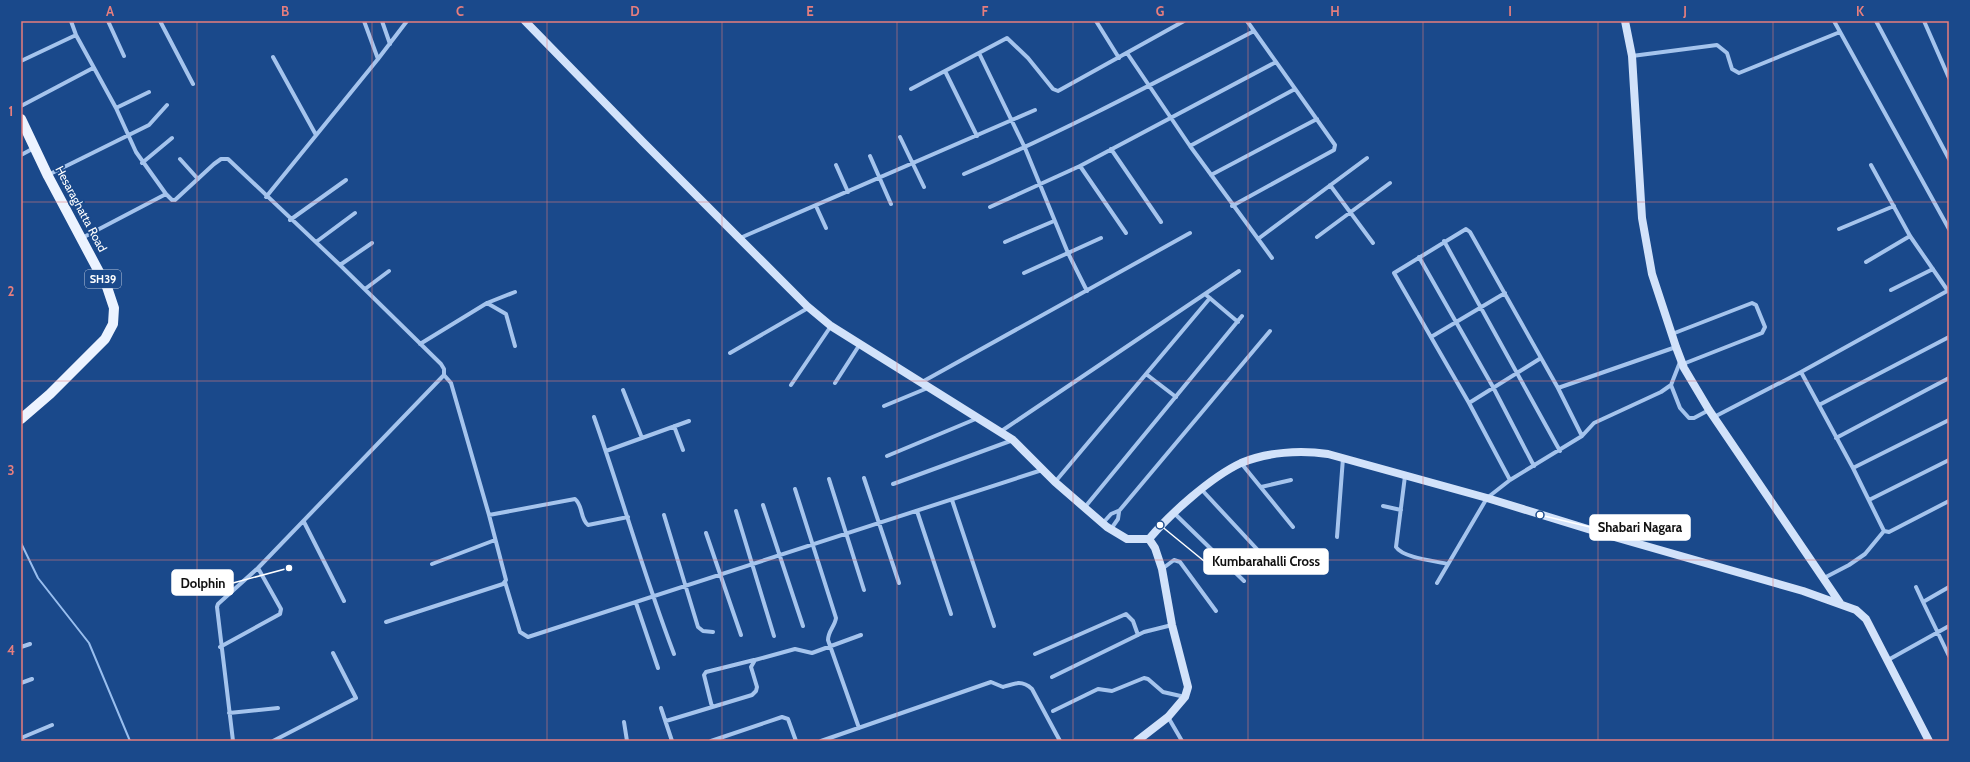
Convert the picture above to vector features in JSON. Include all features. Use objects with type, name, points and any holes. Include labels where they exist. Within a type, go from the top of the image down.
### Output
[{"type":"main road","name":"Hesaraghatta Road","points":[[21,118],[48,176],[82,238],[113,301],[113,324],[105,339],[50,394],[21,419]]},
{"type":"street","points":[[71,21],[76,35],[116,108],[142,163],[172,200],[175,200],[214,164],[221,159],[228,159],[290,220],[365,288],[441,364],[444,369],[444,375],[304,522],[216,607],[233,741]]},
{"type":"street","points":[[108,21],[124,56]]},
{"type":"street","points":[[160,21],[193,84]]},
{"type":"street","points":[[364,21],[378,59]]},
{"type":"street","points":[[382,21],[390,44]]},
{"type":"street","points":[[266,197],[407,21]]},
{"type":"street","points":[[525,21],[809,308],[831,326],[1013,440],[1055,482],[1111,529],[1127,539],[1149,539]]},
{"type":"street","points":[[1096,21],[1119,58]]},
{"type":"street","points":[[911,89],[1008,39],[1028,58],[1053,89],[1058,91],[1184,21]]},
{"type":"street","points":[[1232,206],[1334,150],[1335,145],[1247,21]]},
{"type":"street","points":[[1625,21],[1632,56],[1642,218],[1652,274],[1671,334],[1682,362],[1709,410],[1840,602]]},
{"type":"street","points":[[1834,21],[1949,229]]},
{"type":"street","points":[[1876,21],[1949,159]]},
{"type":"street","points":[[1924,21],[1949,78]]},
{"type":"street","points":[[964,174],[1025,148],[1150,86],[1254,31]]},
{"type":"street","points":[[1632,56],[1717,45],[1727,53],[1732,69],[1739,72],[1840,32]]},
{"type":"street","points":[[21,60],[76,35]]},
{"type":"street","points":[[979,53],[1025,148],[1054,220],[1087,291]]},
{"type":"street","points":[[1127,53],[1232,206],[1272,258]]},
{"type":"street","points":[[273,57],[316,135]]},
{"type":"street","points":[[990,207],[1080,166],[1170,116],[1276,62]]},
{"type":"street","points":[[21,106],[93,68]]},
{"type":"street","points":[[945,71],[977,136]]},
{"type":"street","points":[[1190,146],[1295,89]]},
{"type":"street","points":[[116,108],[149,92]]},
{"type":"street","points":[[48,176],[149,125],[167,105]]},
{"type":"street","points":[[740,239],[1035,110]]},
{"type":"street","points":[[1211,175],[1317,119]]},
{"type":"street","points":[[900,137],[924,187]]},
{"type":"street","points":[[142,163],[172,138]]},
{"type":"street","points":[[21,154],[34,148]]},
{"type":"street","points":[[1111,149],[1161,222]]},
{"type":"street","points":[[870,156],[891,204]]},
{"type":"street","points":[[1258,239],[1367,158]]},
{"type":"street","points":[[180,159],[198,179]]},
{"type":"street","points":[[836,164],[848,192]]},
{"type":"street","points":[[1714,417],[1801,372],[1948,291],[1910,236],[1871,165]]},
{"type":"street","points":[[1080,166],[1126,233]]},
{"type":"street","points":[[290,220],[346,180]]},
{"type":"street","points":[[1317,237],[1390,183]]},
{"type":"street","points":[[1330,185],[1373,243]]},
{"type":"street","points":[[82,238],[166,194]]},
{"type":"street","points":[[816,206],[826,228]]},
{"type":"street","points":[[1839,229],[1894,206]]},
{"type":"street","points":[[316,242],[355,214]]},
{"type":"street","points":[[1005,242],[1054,220]]},
{"type":"street","points":[[1510,480],[1469,403],[1394,273],[1444,241],[1463,230],[1466,229],[1470,232],[1558,388],[1582,436]]},
{"type":"street","points":[[922,382],[1190,233]]},
{"type":"street","points":[[1866,262],[1910,236]]},
{"type":"street","points":[[1024,273],[1101,238]]},
{"type":"street","points":[[1444,241],[1560,451]]},
{"type":"street","points":[[340,265],[372,243]]},
{"type":"street","points":[[1419,257],[1493,387],[1534,466]]},
{"type":"street","points":[[1891,290],[1933,269]]},
{"type":"street","points":[[365,288],[389,271]]},
{"type":"street","points":[[1000,432],[1239,271]]},
{"type":"street","points":[[420,344],[487,303],[515,292]]},
{"type":"street","points":[[1431,337],[1505,293]]},
{"type":"street","points":[[1205,294],[1238,322]]},
{"type":"street","points":[[1055,482],[1210,298]]},
{"type":"street","points":[[487,303],[506,314],[515,346]]},
{"type":"street","points":[[1437,583],[1487,498],[1510,480],[1560,451],[1582,436],[1594,422],[1661,392],[1671,385],[1682,362],[1762,333],[1765,328],[1756,305],[1752,303],[1671,334]]},
{"type":"street","points":[[730,353],[809,308]]},
{"type":"street","points":[[1085,507],[1242,316]]},
{"type":"street","points":[[791,385],[831,326]]},
{"type":"street","points":[[1111,529],[1118,519],[1119,512],[1270,331]]},
{"type":"street","points":[[1819,405],[1949,337]]},
{"type":"street","points":[[835,384],[860,344]]},
{"type":"street","points":[[1558,388],[1676,347]]},
{"type":"street","points":[[1469,403],[1541,358]]},
{"type":"street","points":[[1801,372],[1853,468],[1884,531]]},
{"type":"street","points":[[1146,374],[1176,397]]},
{"type":"street","points":[[444,375],[451,382],[489,515],[505,582],[520,632],[528,637],[652,598],[720,574],[846,535],[1042,470]]},
{"type":"street","points":[[1836,438],[1949,378]]},
{"type":"street","points":[[1671,385],[1680,408],[1689,418],[1694,418],[1709,410]]},
{"type":"street","points":[[884,406],[930,387]]},
{"type":"street","points":[[624,390],[642,438]]},
{"type":"street","points":[[594,417],[628,517],[652,598],[674,654]]},
{"type":"street","points":[[887,456],[979,418]]},
{"type":"street","points":[[1853,468],[1949,420]]},
{"type":"street","points":[[606,451],[689,421]]},
{"type":"street","points":[[674,426],[683,450]]},
{"type":"street","points":[[893,484],[1013,440]]},
{"type":"street","points":[[1149,539],[1160,525],[1174,513],[1221,475],[1241,463],[1265,456],[1309,451],[1343,458],[1487,498],[1840,602],[1861,613],[1888,660],[1930,741]]},
{"type":"street","points":[[1337,537],[1343,458]]},
{"type":"street","points":[[1869,500],[1949,460]]},
{"type":"street","points":[[1241,463],[1293,527]]},
{"type":"street","points":[[1405,476],[1396,547],[1398,550],[1408,555],[1448,564]]},
{"type":"street","points":[[864,478],[899,583]]},
{"type":"street","points":[[828,479],[864,590]]},
{"type":"street","points":[[1261,487],[1291,480]]},
{"type":"street","points":[[795,489],[836,618],[836,622],[828,634],[831,647],[859,728]]},
{"type":"street","points":[[1202,490],[1268,561]]},
{"type":"street","points":[[489,515],[574,499],[579,504],[583,520],[588,526],[628,517]]},
{"type":"street","points":[[952,500],[994,626]]},
{"type":"street","points":[[1884,531],[1889,532],[1949,501]]},
{"type":"street","points":[[764,505],[803,626]]},
{"type":"street","points":[[1383,506],[1401,510]]},
{"type":"street","points":[[736,511],[774,636]]},
{"type":"street","points":[[917,511],[951,614]]},
{"type":"street","points":[[1103,523],[1113,512],[1119,512]]},
{"type":"street","points":[[1174,513],[1244,581]]},
{"type":"street","points":[[664,515],[698,627],[703,631],[713,632]]},
{"type":"street","points":[[304,522],[344,601]]},
{"type":"street","points":[[1824,578],[1849,565],[1865,554],[1884,531]]},
{"type":"street","points":[[706,533],[740,636]]},
{"type":"street","points":[[1137,741],[1168,717],[1186,697],[1188,687],[1172,625],[1162,569],[1155,548],[1149,539]]},
{"type":"street","points":[[432,564],[495,540]]},
{"type":"street","points":[[1162,569],[1174,560],[1180,562],[1216,611]]},
{"type":"street","points":[[220,647],[280,614],[281,609],[258,568]]},
{"type":"street","points":[[386,622],[505,582]]},
{"type":"street","points":[[1916,587],[1949,656]]},
{"type":"street","points":[[1922,602],[1949,587]]},
{"type":"street","points":[[636,603],[658,668]]},
{"type":"street","points":[[1035,654],[1126,614],[1133,621],[1138,635]]},
{"type":"street","points":[[1052,677],[1138,635],[1172,625]]},
{"type":"street","points":[[1888,660],[1949,626]]},
{"type":"street","points":[[712,707],[704,675],[706,672],[795,649],[812,653],[861,635]]},
{"type":"street","points":[[21,647],[30,644]]},
{"type":"street","points":[[272,741],[356,698],[333,653]]},
{"type":"street","points":[[666,721],[752,695],[756,691],[757,687],[751,667],[755,660]]},
{"type":"street","points":[[1053,712],[1098,689],[1112,691],[1144,678],[1162,692],[1186,697]]},
{"type":"street","points":[[21,682],[32,679]]},
{"type":"street","points":[[821,741],[992,682],[1003,687],[1020,682],[1025,683],[1032,689],[1060,741]]},
{"type":"street","points":[[229,713],[278,708]]},
{"type":"street","points":[[661,708],[672,741]]},
{"type":"street","points":[[711,741],[782,716],[788,719],[796,741]]},
{"type":"street","points":[[1168,717],[1182,741]]},
{"type":"street","points":[[624,722],[627,741]]},
{"type":"street","points":[[21,738],[52,725]]},
{"type":"waterway","points":[[21,543],[38,578],[89,643],[130,741]]},
{"type":"place","name":"Shabari Nagara","points":[[1540,515]]},
{"type":"place","name":"Kumbarahalli Cross","points":[[1160,525]]},
{"type":"place","name":"Dolphin","points":[[289,568]]}]
